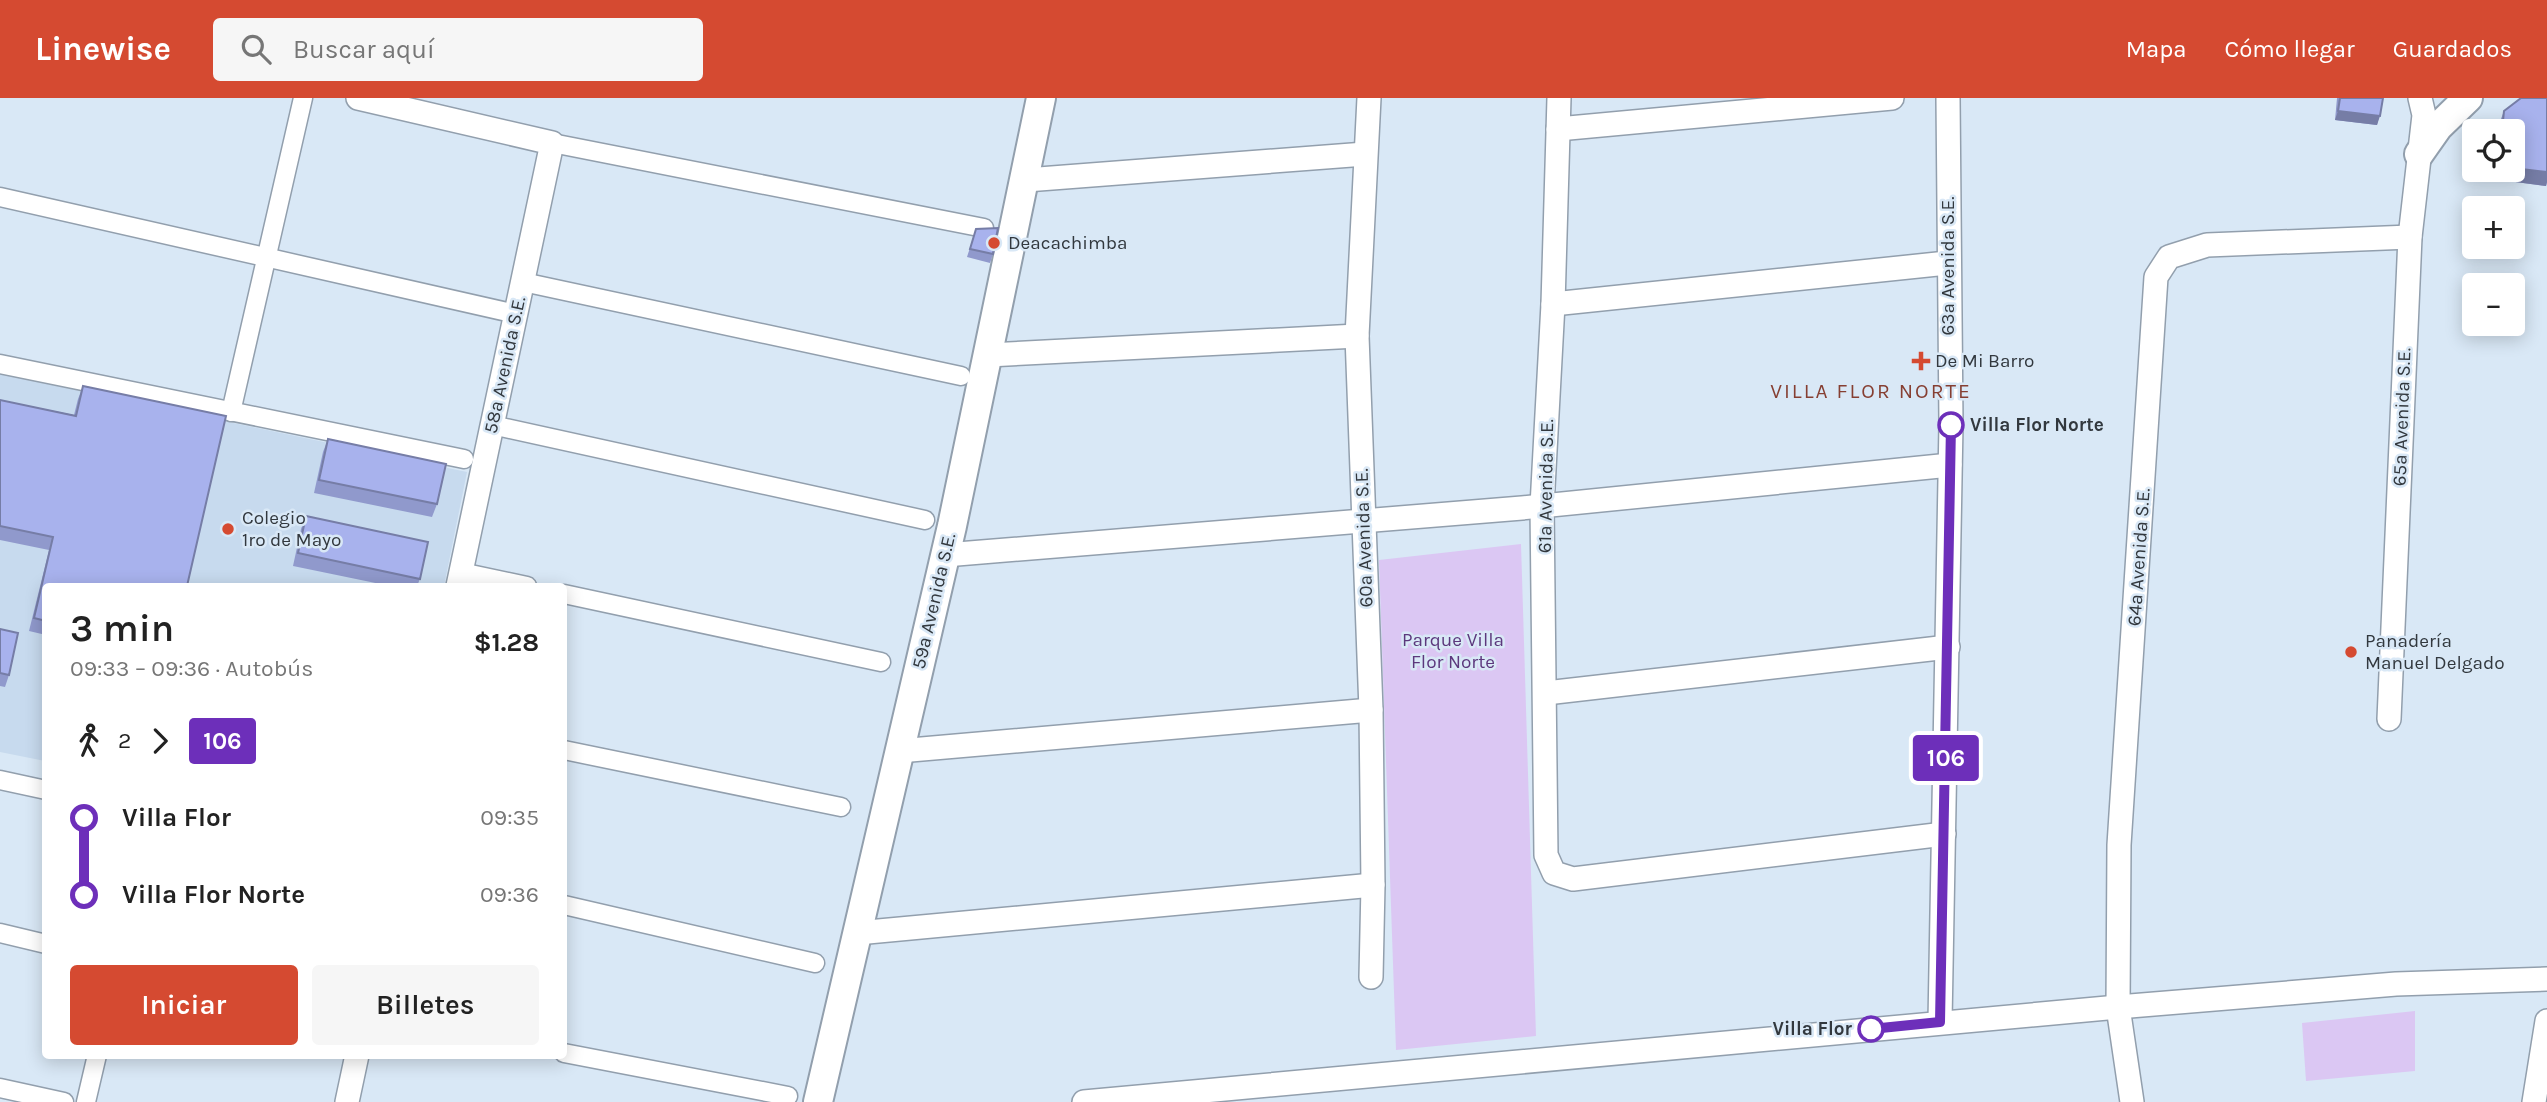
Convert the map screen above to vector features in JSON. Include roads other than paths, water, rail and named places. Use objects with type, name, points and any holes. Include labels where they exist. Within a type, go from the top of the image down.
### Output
[{"type":"street","points":[[231,412],[303,98]]},
{"type":"street","points":[[358,98],[552,143],[984,228]]},
{"type":"street","name":"59a Avenida S.E.","points":[[818,1102],[945,555],[1026,180],[1041,98]]},
{"type":"street","name":"60a Avenida S.E.","points":[[1369,98],[1357,336],[1371,710],[1371,977]]},
{"type":"street","name":"61a Avenida S.E.","points":[[1559,98],[1553,304],[1542,506],[1546,855],[1554,873],[1573,878],[1944,834]]},
{"type":"street","points":[[1558,129],[1892,98]]},
{"type":"street","name":"63a Avenida S.E.","points":[[1940,1022],[1950,465],[1948,98]]},
{"type":"street","points":[[2419,154],[2438,127],[2468,98]]},
{"type":"street","name":"65a Avenida S.E.","points":[[2389,719],[2410,237],[2426,104]]},
{"type":"street","name":"58a Avenida S.E.","points":[[459,579],[552,143]]},
{"type":"street","points":[[1026,180],[1365,154]]},
{"type":"street","points":[[0,197],[516,314]]},
{"type":"street","name":"64a Avenida S.E.","points":[[2132,1102],[2118,1007],[2119,845],[2156,277],[2169,257],[2207,245],[2410,237]]},
{"type":"street","points":[[1553,304],[1947,263]]},
{"type":"street","points":[[523,282],[961,376]]},
{"type":"street","points":[[988,355],[1357,336]]},
{"type":"street","points":[[0,364],[464,460]]},
{"type":"street","points":[[492,425],[925,520]]},
{"type":"street","points":[[945,555],[1542,506],[1950,465]]},
{"type":"street","points":[[459,579],[498,583]]},
{"type":"street","points":[[567,595],[881,662]]},
{"type":"street","points":[[1546,693],[1948,647]]},
{"type":"street","points":[[899,751],[1371,710]]},
{"type":"street","points":[[567,751],[841,807]]},
{"type":"street","points":[[0,780],[42,789]]},
{"type":"street","points":[[857,933],[1373,885]]},
{"type":"street","points":[[567,906],[816,963]]},
{"type":"street","points":[[0,933],[42,943]]},
{"type":"street","points":[[1084,1102],[2118,1007],[2396,984],[2547,979]]},
{"type":"street","points":[[2534,1102],[2546,1028]]},
{"type":"street","points":[[567,1054],[788,1096]]},
{"type":"street","points":[[86,1102],[96,1059]]},
{"type":"street","points":[[347,1102],[355,1059]]},
{"type":"street","points":[[0,1088],[64,1102]]},
{"type":"place","name":"Deacachimba","points":[[994,243]]},
{"type":"place","name":"De Mi Barro","points":[[1921,361]]},
{"type":"place","name":"Villa Flor Norte","points":[[1951,425]]},
{"type":"place","name":"Colegio 1ro de Mayo","points":[[228,529]]},
{"type":"place","name":"Panadería Manuel Delgado","points":[[2351,652]]},
{"type":"place","name":"Villa Flor","points":[[1871,1029]]},
{"type":"district","name":"VILLA FLOR NORTE","points":[[1871,391]]},
{"type":"park label","name":"Parque Villa Flor Norte","points":[[1453,651]]}]
